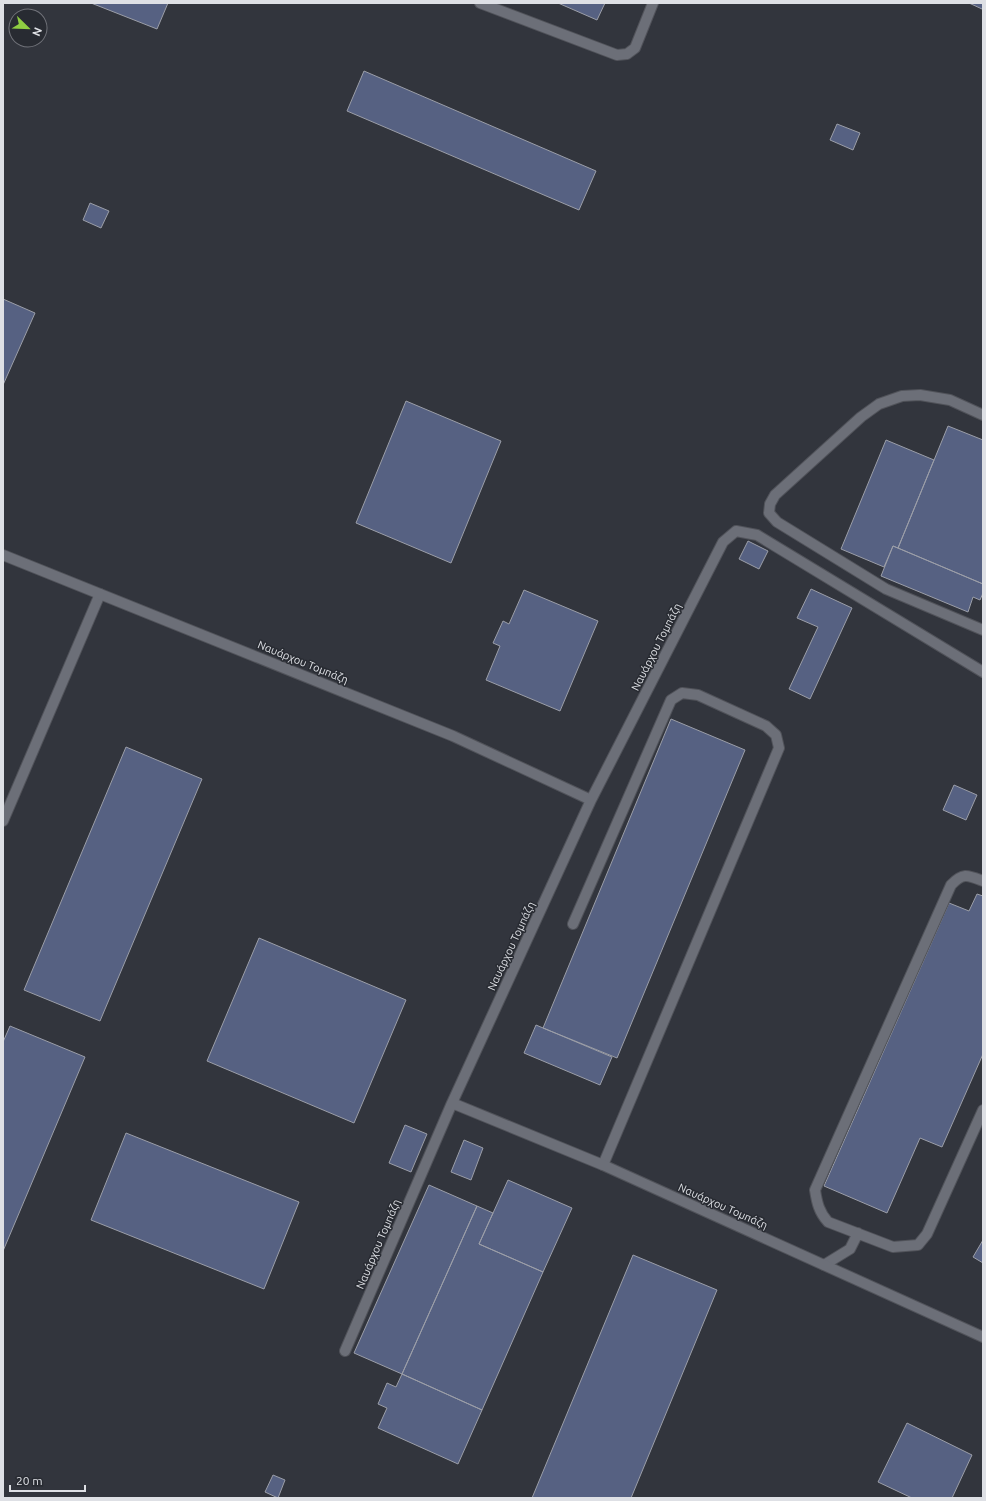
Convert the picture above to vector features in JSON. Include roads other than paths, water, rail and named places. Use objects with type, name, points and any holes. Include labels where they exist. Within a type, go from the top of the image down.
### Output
[{"type":"street","points":[[480,3],[617,55],[627,54],[635,48],[653,3]]},
{"type":"street","points":[[983,415],[950,400],[920,395],[902,396],[879,404],[861,417],[775,495],[770,504],[769,513],[777,522],[886,589],[983,630]]},
{"type":"street","name":"Ναυάρχου Τομπάζη","points":[[345,1351],[452,1103],[591,800],[723,542],[736,531],[757,535],[983,672]]},
{"type":"street","name":"Ναυάρχου Τομπάζη","points":[[3,555],[453,736],[591,800]]},
{"type":"street","points":[[3,821],[100,594]]},
{"type":"street","points":[[573,924],[672,700],[682,693],[698,695],[766,726],[776,735],[779,748],[603,1166]]},
{"type":"street","points":[[983,881],[968,875],[958,878],[951,885],[815,1190],[817,1203],[822,1214],[828,1222],[893,1247],[918,1245],[927,1234],[983,1110]]},
{"type":"street","name":"Ναυάρχου Τομπάζη","points":[[452,1103],[603,1166],[983,1337]]},
{"type":"street","points":[[824,1265],[850,1249],[858,1234]]}]
